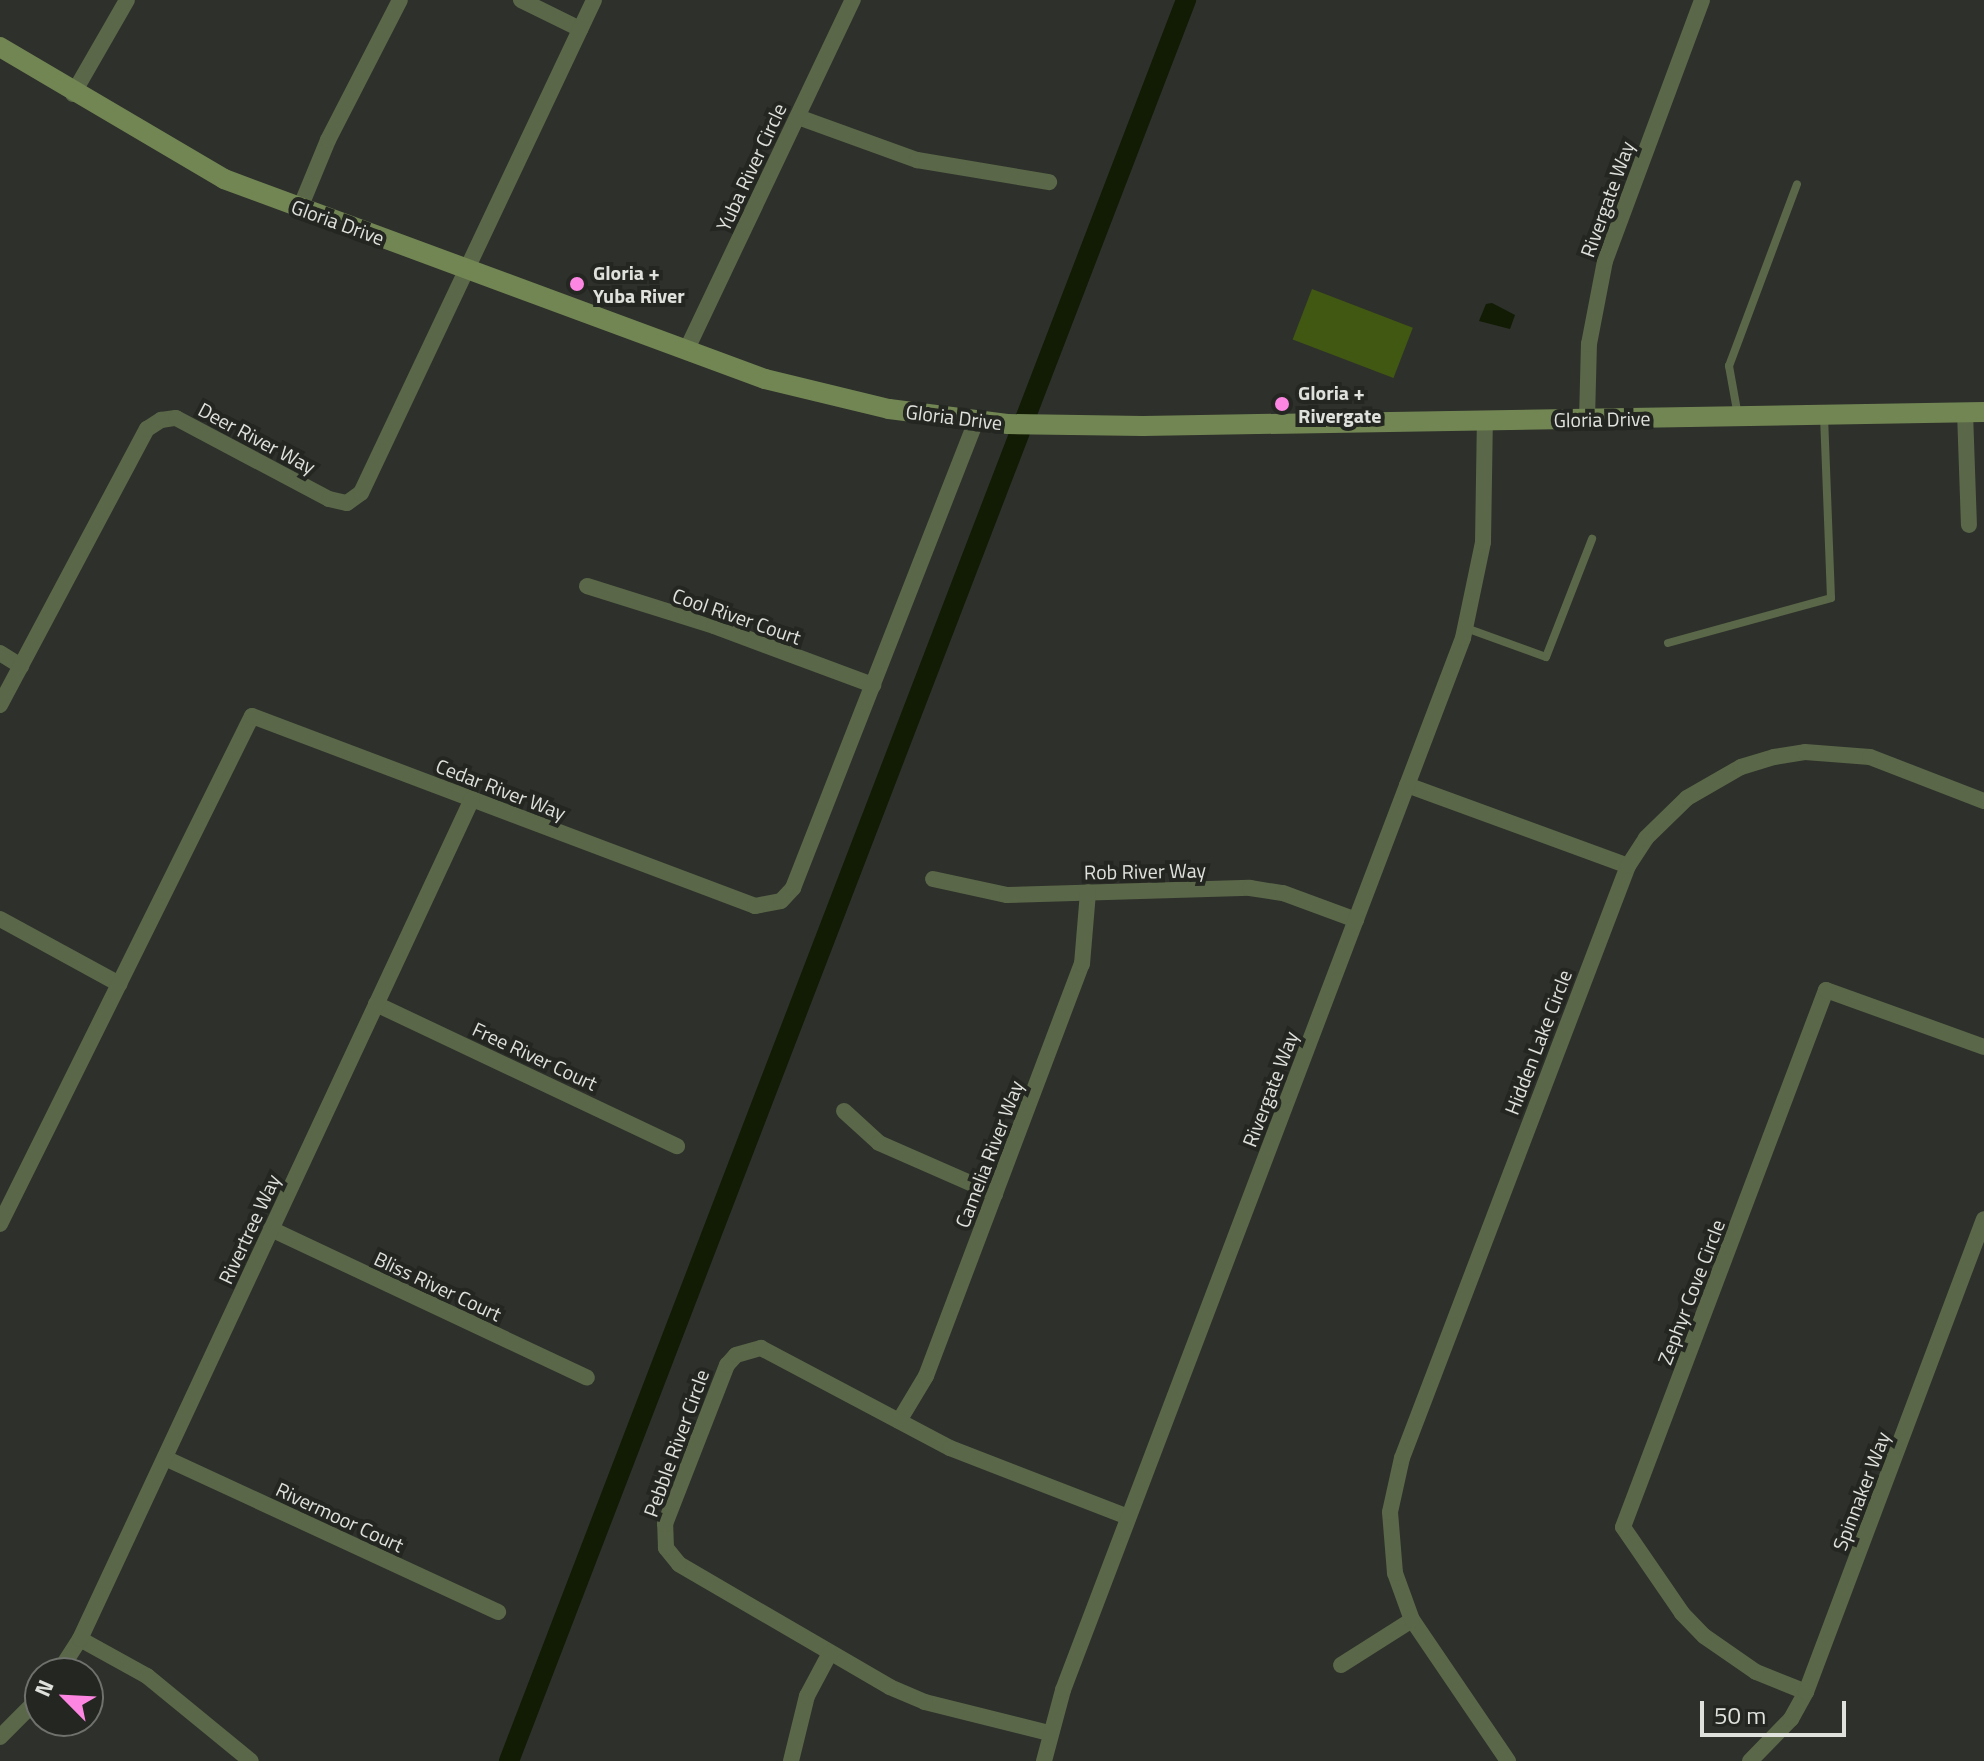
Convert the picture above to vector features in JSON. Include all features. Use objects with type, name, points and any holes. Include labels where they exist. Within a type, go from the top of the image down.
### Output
[{"type":"street","points":[[73,94],[127,0]]},
{"type":"street","points":[[300,208],[328,140],[400,0]]},
{"type":"street","points":[[521,0],[580,29]]},
{"type":"street","points":[[468,268],[594,0]]},
{"type":"street","name":"Yuba River Circle","points":[[686,351],[853,0]]},
{"type":"street","name":"Rivergate Way","points":[[1587,419],[1589,344],[1605,261],[1702,0]]},
{"type":"street","name":"Gloria Drive","points":[[0,47],[73,94],[224,179],[686,351],[814,393],[976,421],[1049,425],[1975,412]]},
{"type":"street","points":[[798,117],[917,160],[1049,182]]},
{"type":"street","name":"Deer River Way","points":[[0,705],[147,429],[161,420],[176,418],[329,499],[347,503],[361,493],[468,268]]},
{"type":"street","points":[[1969,525],[1975,412]]},
{"type":"street","name":"Cedar River Way","points":[[0,1224],[252,716],[755,906],[769,906],[793,888],[976,421]]},
{"type":"street","name":"Rivergate Way","points":[[1044,1761],[1049,1733],[1128,1517],[1466,628],[1483,542],[1485,421]]},
{"type":"street","name":"Cool River Court","points":[[587,586],[714,626],[873,685]]},
{"type":"street","points":[[0,653],[21,666]]},
{"type":"street","name":"Hidden Lake Circle","points":[[1508,1761],[1412,1620],[1390,1543],[1395,1481],[1628,866],[1646,838],[1687,798],[1741,767],[1774,757],[1805,752],[1870,757],[1984,801]]},
{"type":"street","points":[[1407,785],[1628,866]]},
{"type":"street","name":"Rivertree Way","points":[[68,1657],[80,1639],[472,799]]},
{"type":"street","name":"Rob River Way","points":[[933,879],[986,894],[1250,888],[1283,893],[1356,920]]},
{"type":"street","name":"Camelia River Way","points":[[899,1421],[926,1376],[1082,964],[1088,892]]},
{"type":"street","points":[[0,919],[119,984]]},
{"type":"street","name":"Zephyr Cove Circle","points":[[1806,1692],[1756,1672],[1704,1636],[1682,1613],[1623,1527],[1826,990],[1984,1047]]},
{"type":"street","name":"Free River Court","points":[[376,1004],[677,1146]]},
{"type":"street","points":[[844,1111],[879,1143],[995,1194]]},
{"type":"street","name":"Spinnaker Way","points":[[1750,1761],[1791,1719],[1806,1692],[1984,1219]]},
{"type":"street","name":"Bliss River Court","points":[[271,1229],[587,1378]]},
{"type":"street","name":"Pebble River Circle","points":[[1049,1733],[925,1702],[830,1653],[679,1564],[666,1548],[665,1524],[727,1365],[748,1350],[773,1351],[950,1448],[1128,1517]]},
{"type":"street","name":"Rivermoor Court","points":[[165,1458],[498,1612]]},
{"type":"street","points":[[1341,1665],[1412,1620]]},
{"type":"street","points":[[80,1639],[147,1676],[251,1761]]},
{"type":"street","points":[[791,1761],[807,1696],[830,1653]]},
{"type":"street","points":[[0,1737],[24,1713]]},
{"type":"lane","points":[[1739,417],[1729,366],[1797,184]]},
{"type":"lane","points":[[1668,643],[1831,598],[1824,415]]},
{"type":"lane","points":[[1466,628],[1546,657],[1592,539]]},
{"type":"green space","points":[[1312,289],[1413,328],[1393,378],[1293,339]]},
{"type":"shaded area","points":[[1492,303],[1515,315],[1510,329],[1479,321],[1486,304]]},
{"type":"waterway","points":[[509,1761],[1186,0]]},
{"type":"place","name":"Gloria + Yuba River","points":[[577,284]]},
{"type":"place","name":"Gloria + Rivergate","points":[[1282,404]]}]
